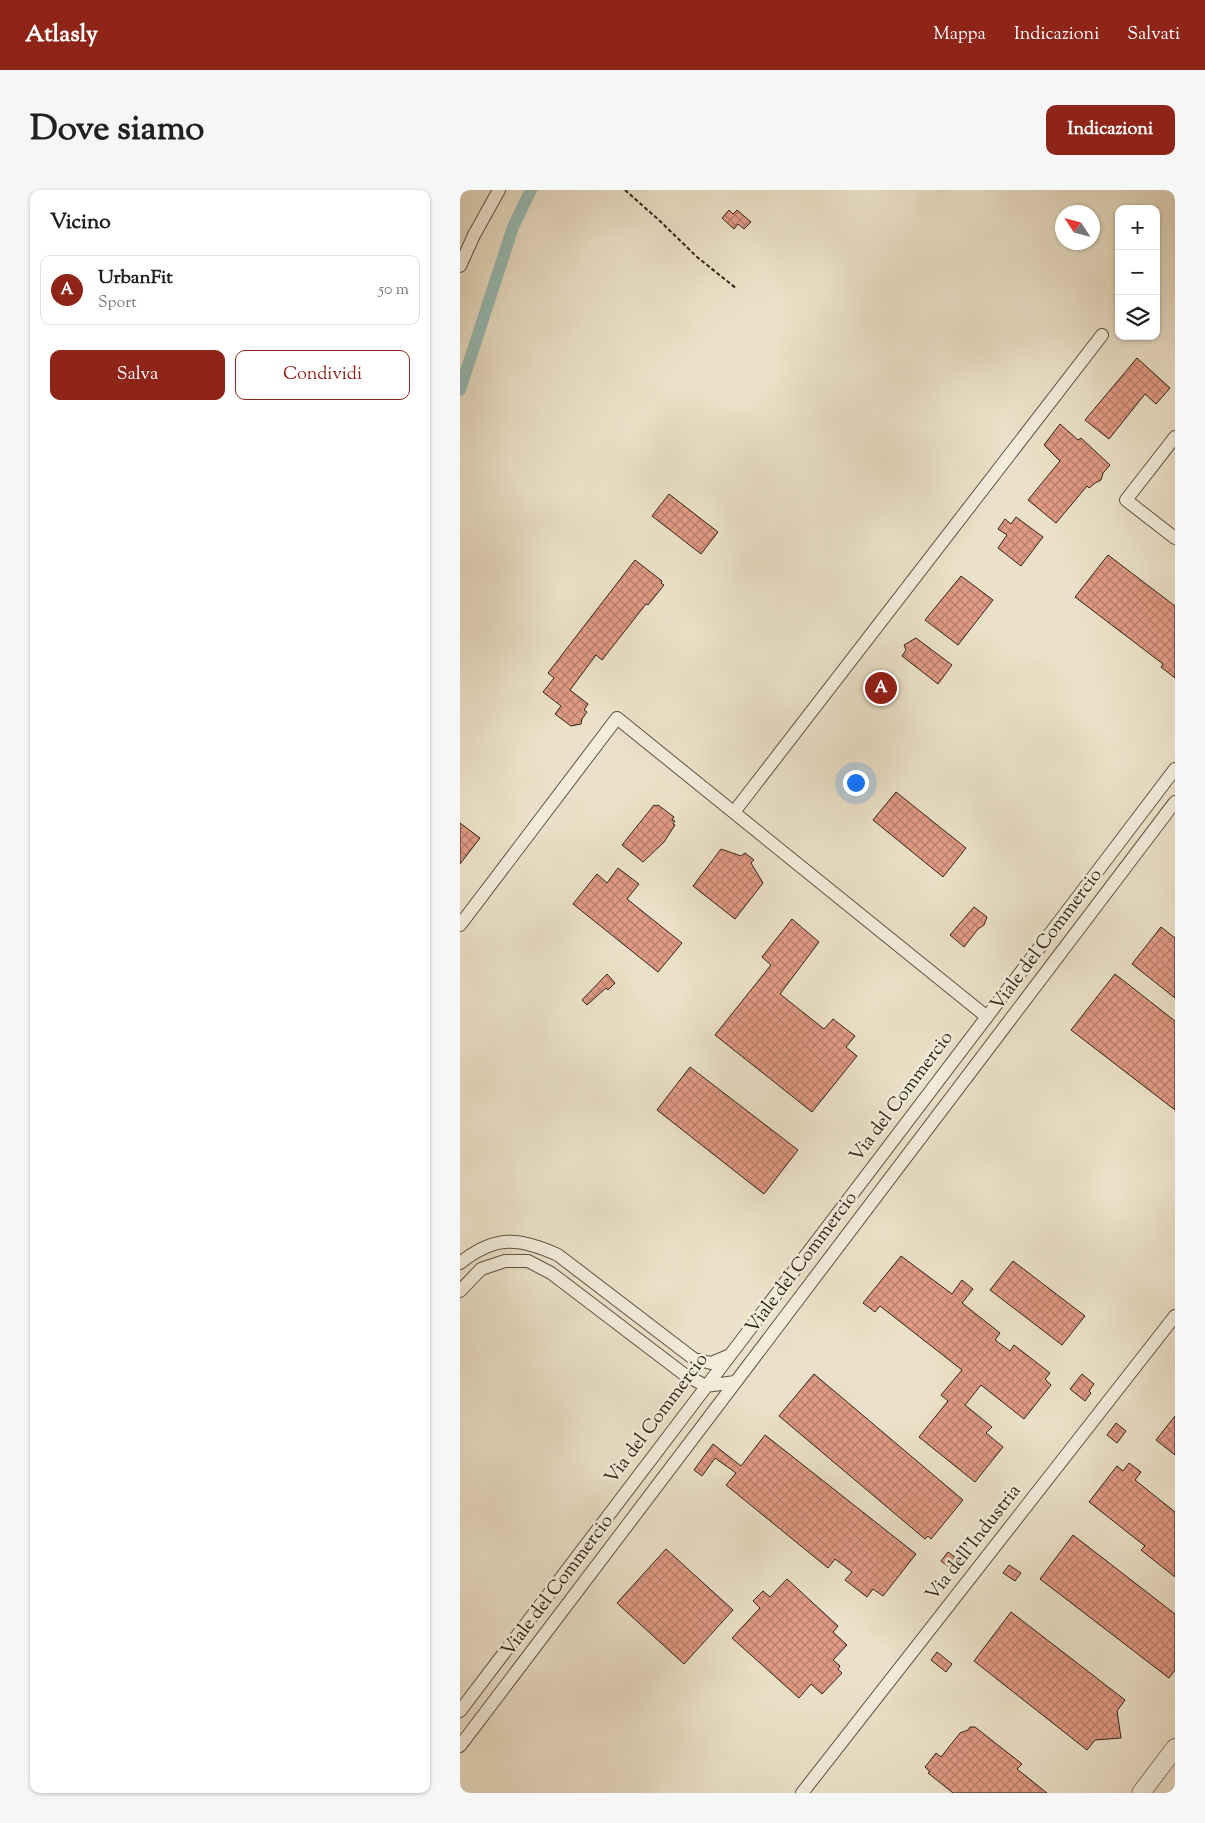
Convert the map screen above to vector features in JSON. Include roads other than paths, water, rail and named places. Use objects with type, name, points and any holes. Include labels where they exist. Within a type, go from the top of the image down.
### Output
[{"type":"street","points":[[460,266],[498,190]]},
{"type":"street","points":[[734,812],[1102,335]]},
{"type":"street","points":[[1175,437],[1126,500],[1175,538]]},
{"type":"street","points":[[460,926],[617,718],[987,1017]]},
{"type":"street","name":"Via del Commercio","points":[[460,1711],[1175,769]]},
{"type":"street","name":"Viale del Commercio","points":[[460,1746],[1175,802]]},
{"type":"street","points":[[460,1263],[479,1249],[507,1240],[535,1244],[558,1255],[694,1359],[711,1363],[730,1355]]},
{"type":"street","points":[[460,1290],[481,1269],[504,1261],[528,1261],[551,1273],[685,1375],[706,1386],[735,1382]]},
{"type":"street","name":"Via dell'Industria","points":[[802,1793],[1175,1316]]},
{"type":"street","points":[[1141,1793],[1175,1748]]},
{"type":"waterway","points":[[460,390],[513,227],[531,190]]},
{"type":"place","name":"UrbanFit","points":[[881,688]]}]
